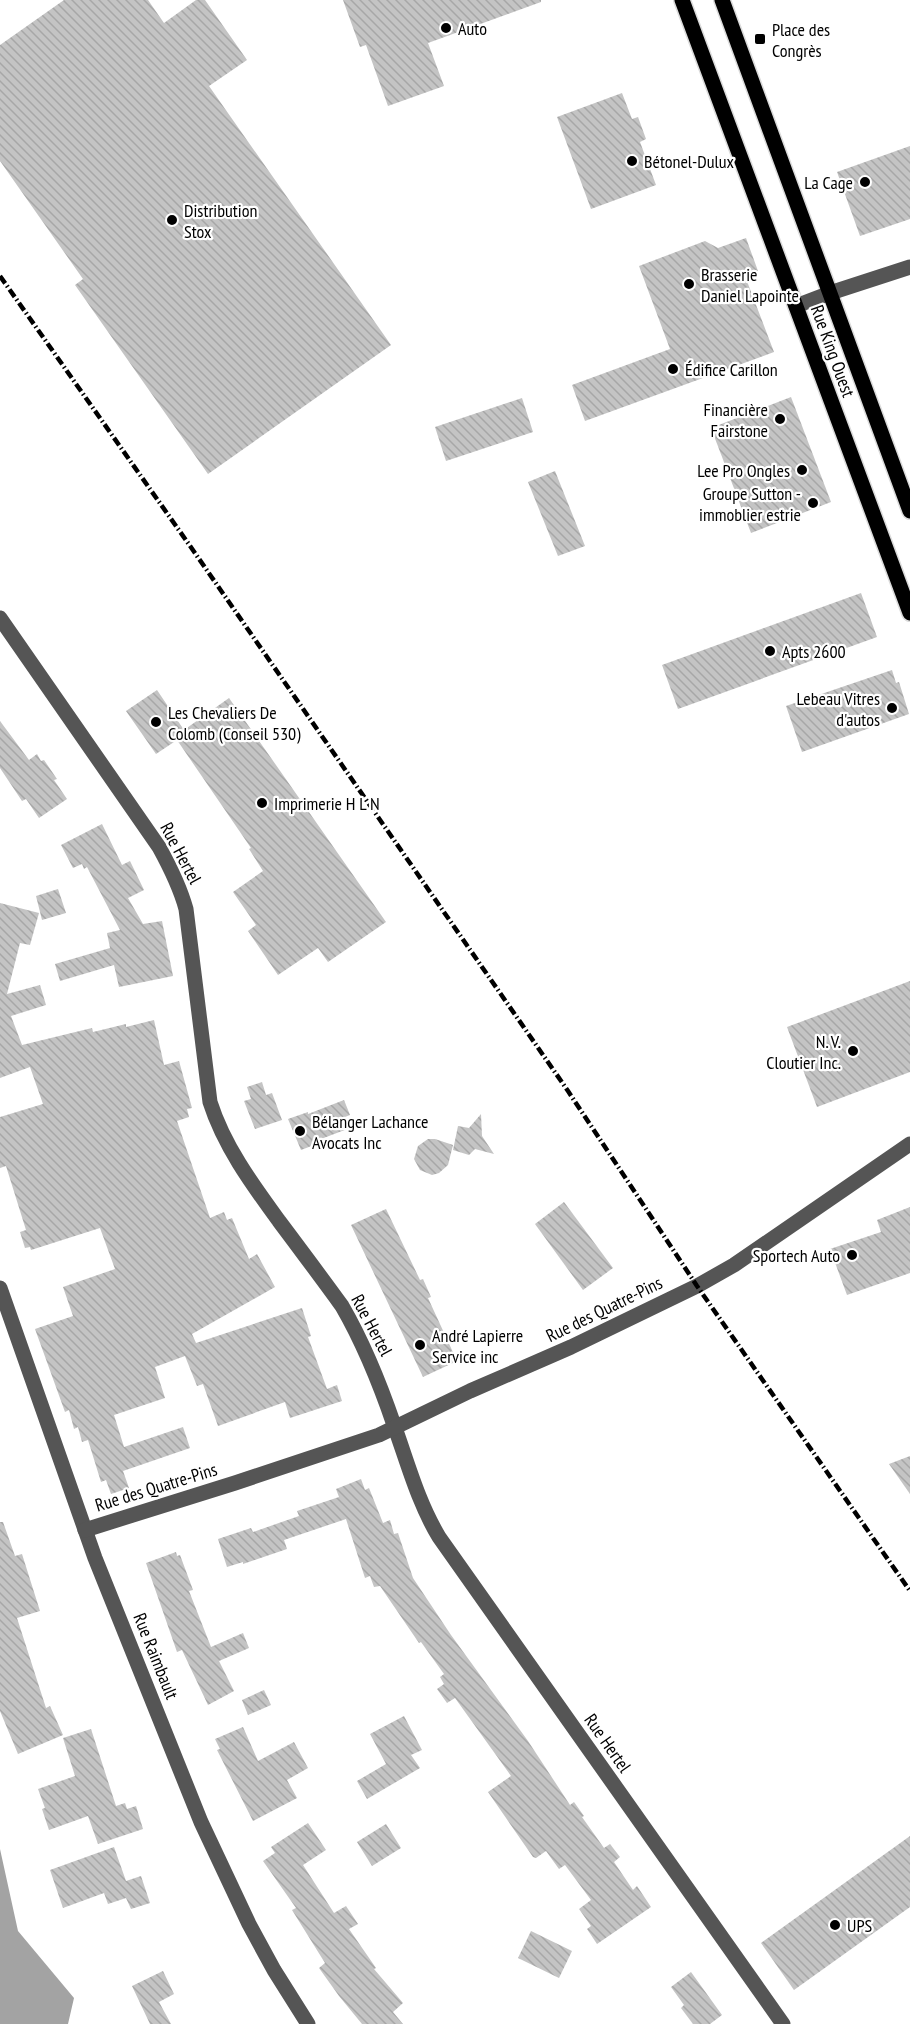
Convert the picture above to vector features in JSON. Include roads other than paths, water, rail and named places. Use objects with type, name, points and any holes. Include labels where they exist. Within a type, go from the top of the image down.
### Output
[{"type":"main road","name":"Rue King Ouest","points":[[682,0],[910,613]]},
{"type":"main road","name":"Rue King Ouest","points":[[722,0],[910,511]]},
{"type":"street","points":[[796,306],[910,267]]},
{"type":"street","name":"Rue Hertel","points":[[0,618],[159,847],[170,867],[186,909],[210,1102],[214,1116],[251,1183],[342,1306],[373,1366],[425,1514],[783,2024]]},
{"type":"street","name":"Rue des Quatre-Pins","points":[[85,1530],[236,1483],[395,1428],[460,1395],[571,1347],[697,1286],[779,1235],[910,1144]]},
{"type":"street","name":"Rue Raimbault","points":[[0,1288],[85,1530],[188,1789],[225,1876],[274,1970],[308,2024]]},
{"type":"railway","points":[[0,276],[568,1091],[697,1286],[910,1591]]},
{"type":"place","name":"Auto","points":[[446,28]]},
{"type":"place","name":"Place des Congrès","points":[[760,39]]},
{"type":"place","name":"Bétonel-Dulux","points":[[632,161]]},
{"type":"place","name":"La Cage","points":[[865,182]]},
{"type":"place","name":"Distribution Stox","points":[[172,220]]},
{"type":"place","name":"Brasserie Daniel Lapointe","points":[[689,284]]},
{"type":"place","name":"Édifice Carillon","points":[[673,369]]},
{"type":"place","name":"Financière Fairstone","points":[[780,419]]},
{"type":"place","name":"Lee Pro Ongles","points":[[802,470]]},
{"type":"place","name":"Groupe Sutton - immoblier estrie","points":[[813,503]]},
{"type":"place","name":"Apts 2600","points":[[770,651]]},
{"type":"place","name":"Lebeau Vitres d'autos","points":[[892,708]]},
{"type":"place","name":"Les Chevaliers De Colomb (Conseil 530)","points":[[156,722]]},
{"type":"place","name":"Imprimerie H L N","points":[[262,803]]},
{"type":"place","name":"N. V. Cloutier Inc.","points":[[853,1051]]},
{"type":"place","name":"Bélanger Lachance Avocats Inc","points":[[300,1131]]},
{"type":"place","name":"Sportech Auto","points":[[852,1255]]},
{"type":"place","name":"André Lapierre Service inc","points":[[420,1345]]},
{"type":"place","name":"UPS","points":[[835,1925]]}]
